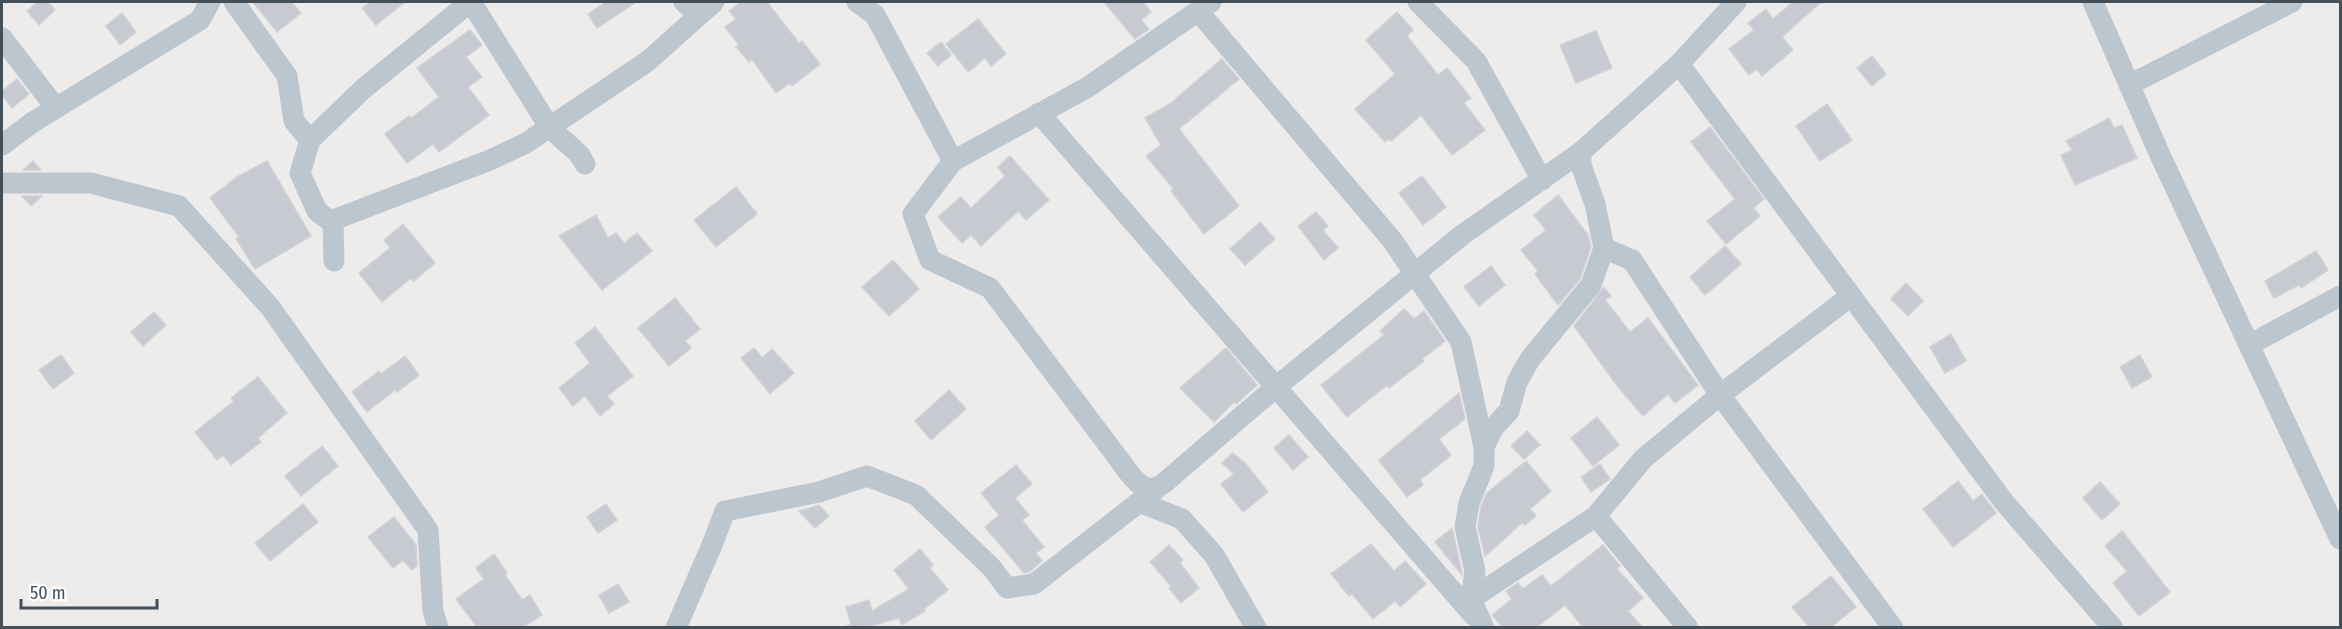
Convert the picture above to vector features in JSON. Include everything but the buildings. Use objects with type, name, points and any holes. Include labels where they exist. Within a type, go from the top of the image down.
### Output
[{"type":"street","points":[[2,145],[56,108],[200,20],[210,2]]},
{"type":"street","points":[[234,2],[287,76],[294,122],[310,140]]},
{"type":"street","points":[[333,224],[317,211],[300,173],[310,140],[363,89],[470,2],[550,128],[579,154],[585,164]]},
{"type":"street","points":[[857,2],[875,15],[953,161]]},
{"type":"street","points":[[1418,2],[1476,61],[1542,180]]},
{"type":"street","points":[[676,627],[712,545],[724,511],[819,492],[867,476],[916,495],[991,567],[1007,588],[1034,584],[1156,489],[1276,387],[1462,235],[1581,152],[1679,64],[1736,2]]},
{"type":"street","points":[[2093,2],[2129,85],[2340,539]]},
{"type":"street","points":[[2129,85],[2292,2]]},
{"type":"street","points":[[334,261],[333,224],[341,216],[490,160],[526,143],[648,61],[699,6]]},
{"type":"street","points":[[1156,489],[1148,489],[1134,478],[1071,398],[990,288],[930,260],[913,214],[953,161],[1088,87],[1205,6],[1392,240],[1461,342],[1484,447],[1484,466],[1469,503],[1465,527],[1475,571],[1471,599],[1482,625]]},
{"type":"street","points":[[2,38],[56,108]]},
{"type":"street","points":[[1679,64],[2004,502],[2113,627]]},
{"type":"street","points":[[1039,113],[1482,625]]},
{"type":"street","points":[[1484,447],[1493,428],[1509,411],[1517,382],[1530,360],[1591,285],[1604,248],[1595,204],[1581,165],[1581,152]]},
{"type":"street","points":[[2,183],[91,183],[179,206],[270,307],[428,530],[433,611],[438,627]]},
{"type":"street","points":[[1604,248],[1632,260],[1720,395],[1893,627]]},
{"type":"street","points":[[1471,599],[1596,516],[1643,459],[1720,395],[1851,296]]},
{"type":"street","points":[[2249,345],[2340,296]]},
{"type":"street","points":[[1138,502],[1182,519],[1214,555],[1256,627]]},
{"type":"street","points":[[1596,516],[1688,627]]}]
